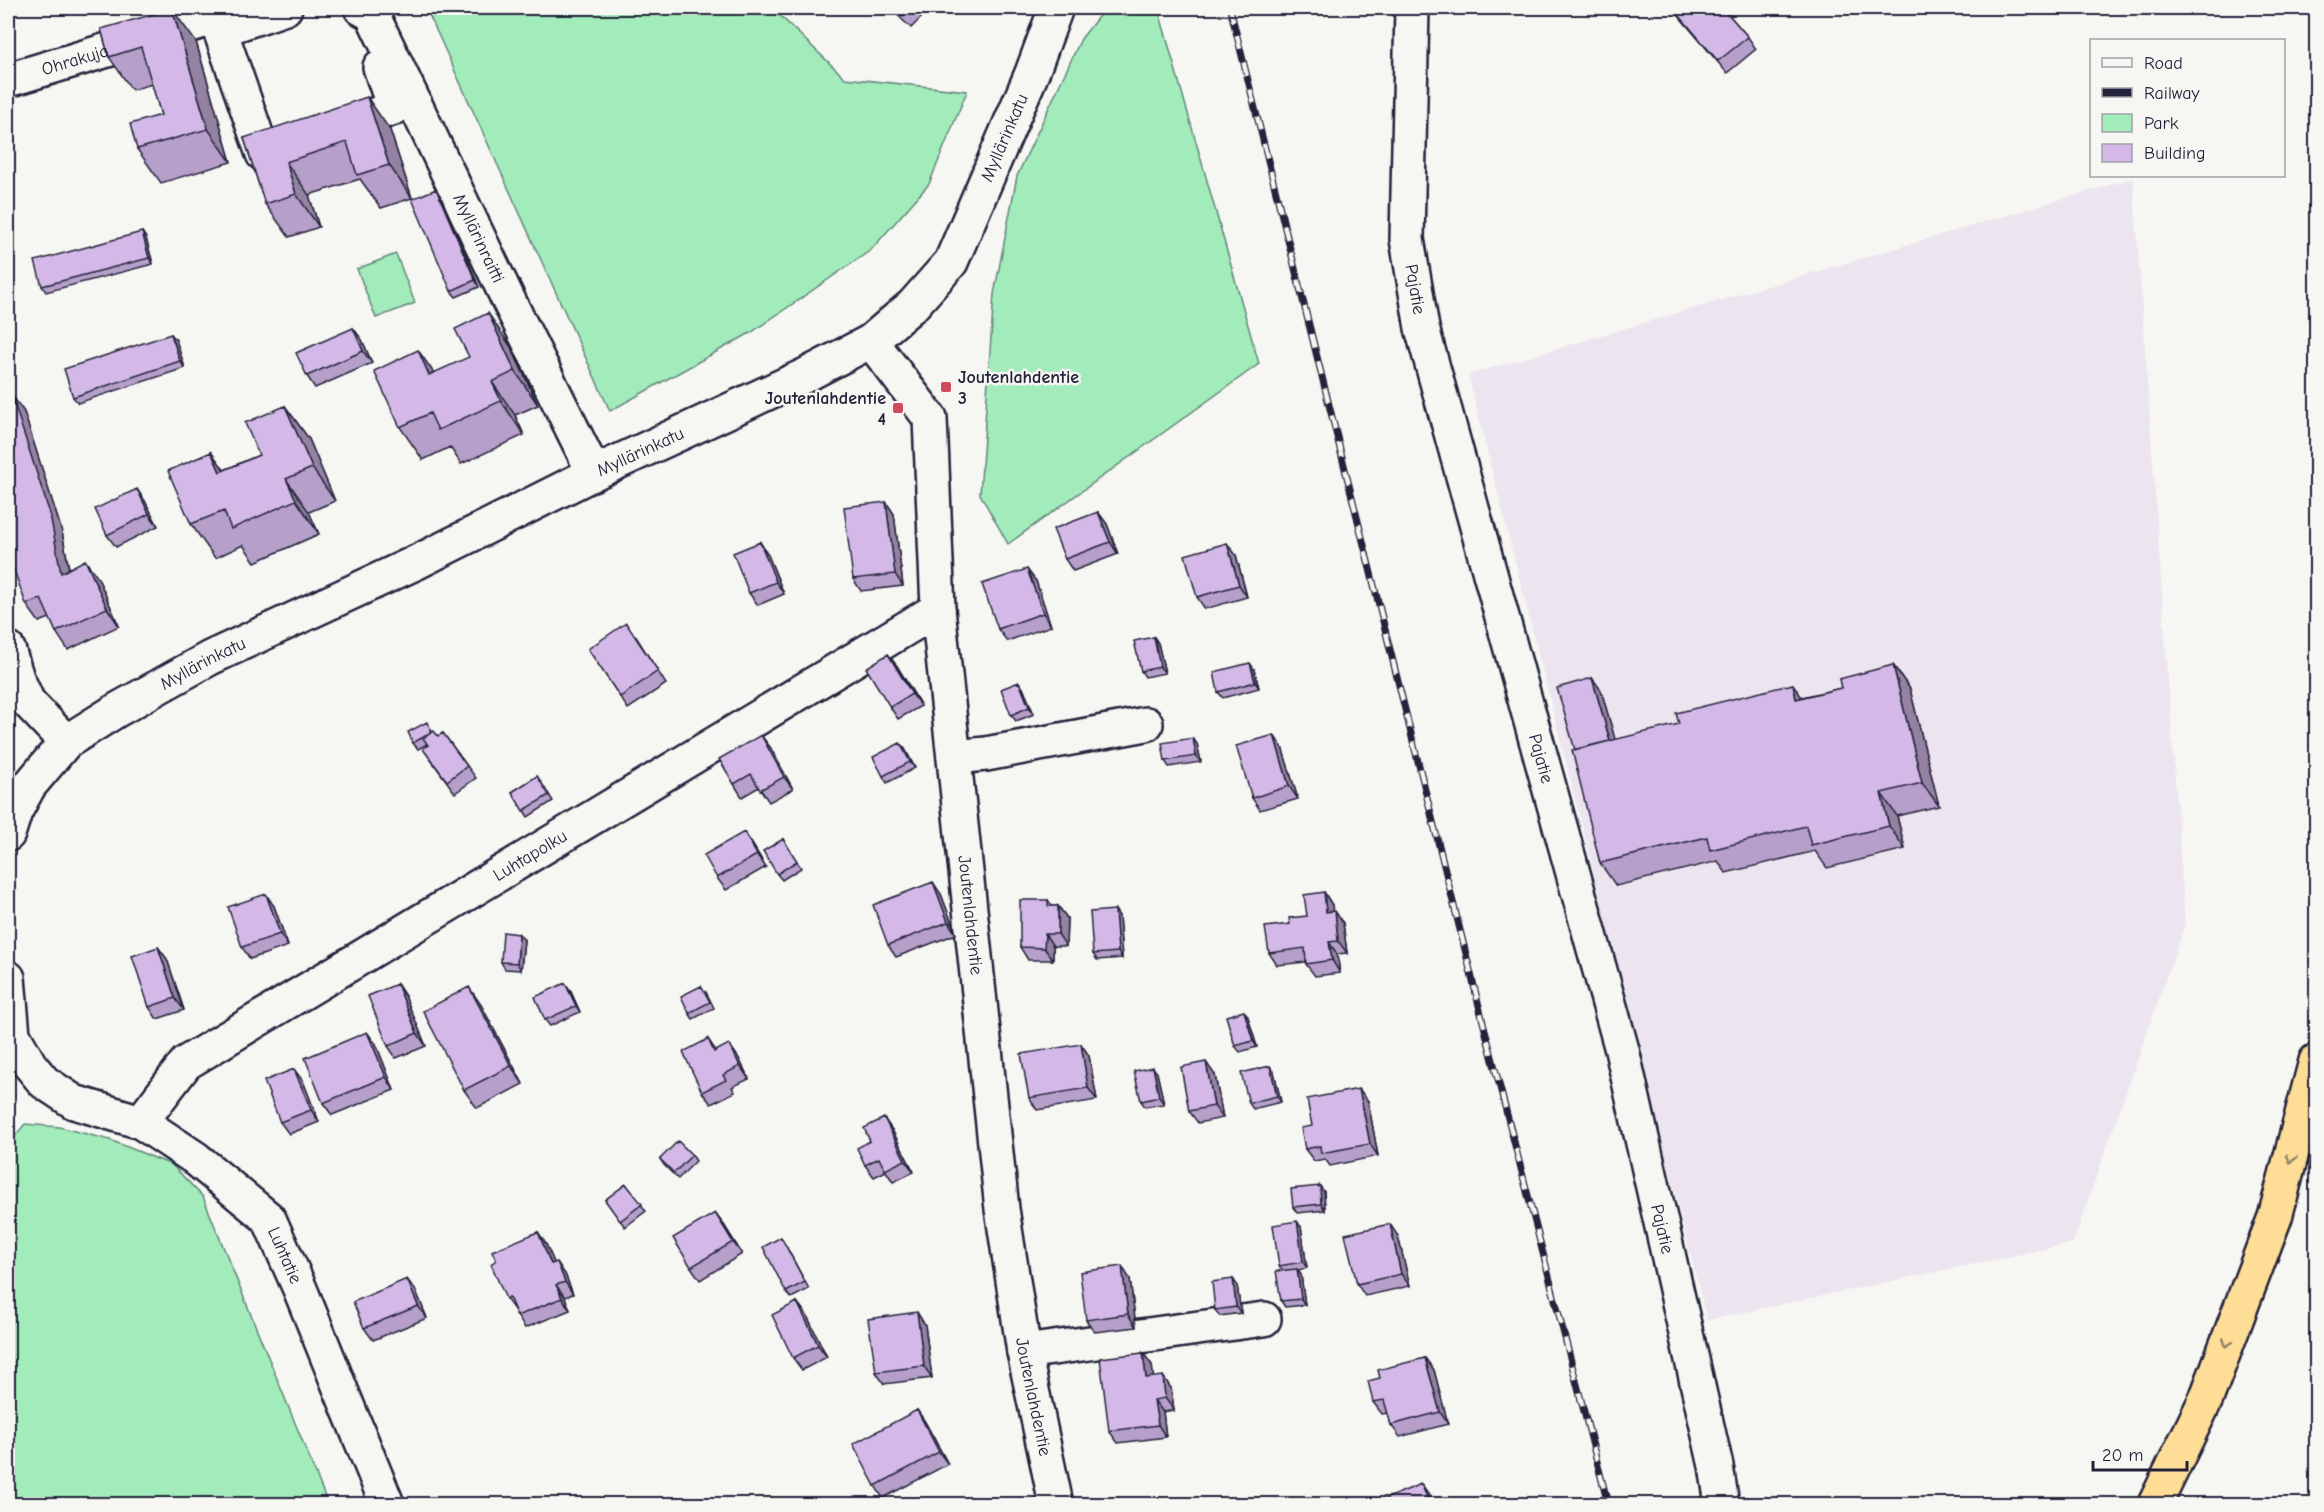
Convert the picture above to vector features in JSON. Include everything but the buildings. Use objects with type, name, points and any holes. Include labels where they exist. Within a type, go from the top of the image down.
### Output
[{"type":"highway","points":[[2155,1504],[2206,1399],[2276,1217],[2316,1061]]},
{"type":"street","name":"Ohrakuja","points":[[8,80],[247,8]]},
{"type":"street","points":[[285,8],[220,30],[263,154],[394,108],[364,21],[344,8]]},
{"type":"street","name":"Myllärinraitti","points":[[361,8],[372,14],[507,297],[594,472]]},
{"type":"street","name":"Myllärinkatu","points":[[8,834],[15,812],[29,786],[66,742],[117,710],[210,658],[417,562],[594,472],[804,376],[871,341],[913,305],[951,262],[1032,73],[1056,8]]},
{"type":"street","name":"Pajatie","points":[[1412,8],[1407,239],[1422,328],[1622,1050],[1711,1443],[1722,1504]]},
{"type":"street","name":"Joutenlahdentie","points":[[871,341],[930,418],[938,609],[1002,1209],[1024,1352],[1056,1504]]},
{"type":"street","name":"Luhtapolku","points":[[141,1122],[186,1063],[938,609]]},
{"type":"street","points":[[8,649],[17,678],[28,702],[66,742]]},
{"type":"street","points":[[955,757],[986,754],[1146,724]]},
{"type":"street","name":"Luhtatie","points":[[8,978],[13,1035],[30,1065],[44,1082],[74,1102],[141,1122],[195,1158],[269,1219],[300,1289],[387,1504]]},
{"type":"street","points":[[1024,1352],[1264,1319]]},
{"type":"shaded area","points":[[2133,178],[2185,924],[2073,1243],[1707,1320],[1468,375]]},
{"type":"green space","points":[[426,8],[772,8],[845,78],[967,91],[929,184],[871,250],[752,332],[610,411]]},
{"type":"green space","points":[[1105,8],[1158,8],[1259,364],[1008,544],[980,494],[994,294],[1017,176],[1081,39]]},
{"type":"green space","points":[[396,254],[415,303],[376,318],[357,269]]},
{"type":"green space","points":[[25,1124],[59,1127],[110,1140],[172,1165],[203,1197],[328,1504],[8,1504],[8,1144]]},
{"type":"railway","points":[[1230,8],[1483,1022],[1608,1504]]},
{"type":"place","name":"Joutenlahdentie 3","points":[[946,387]]},
{"type":"place","name":"Joutenlahdentie 4","points":[[898,408]]}]
